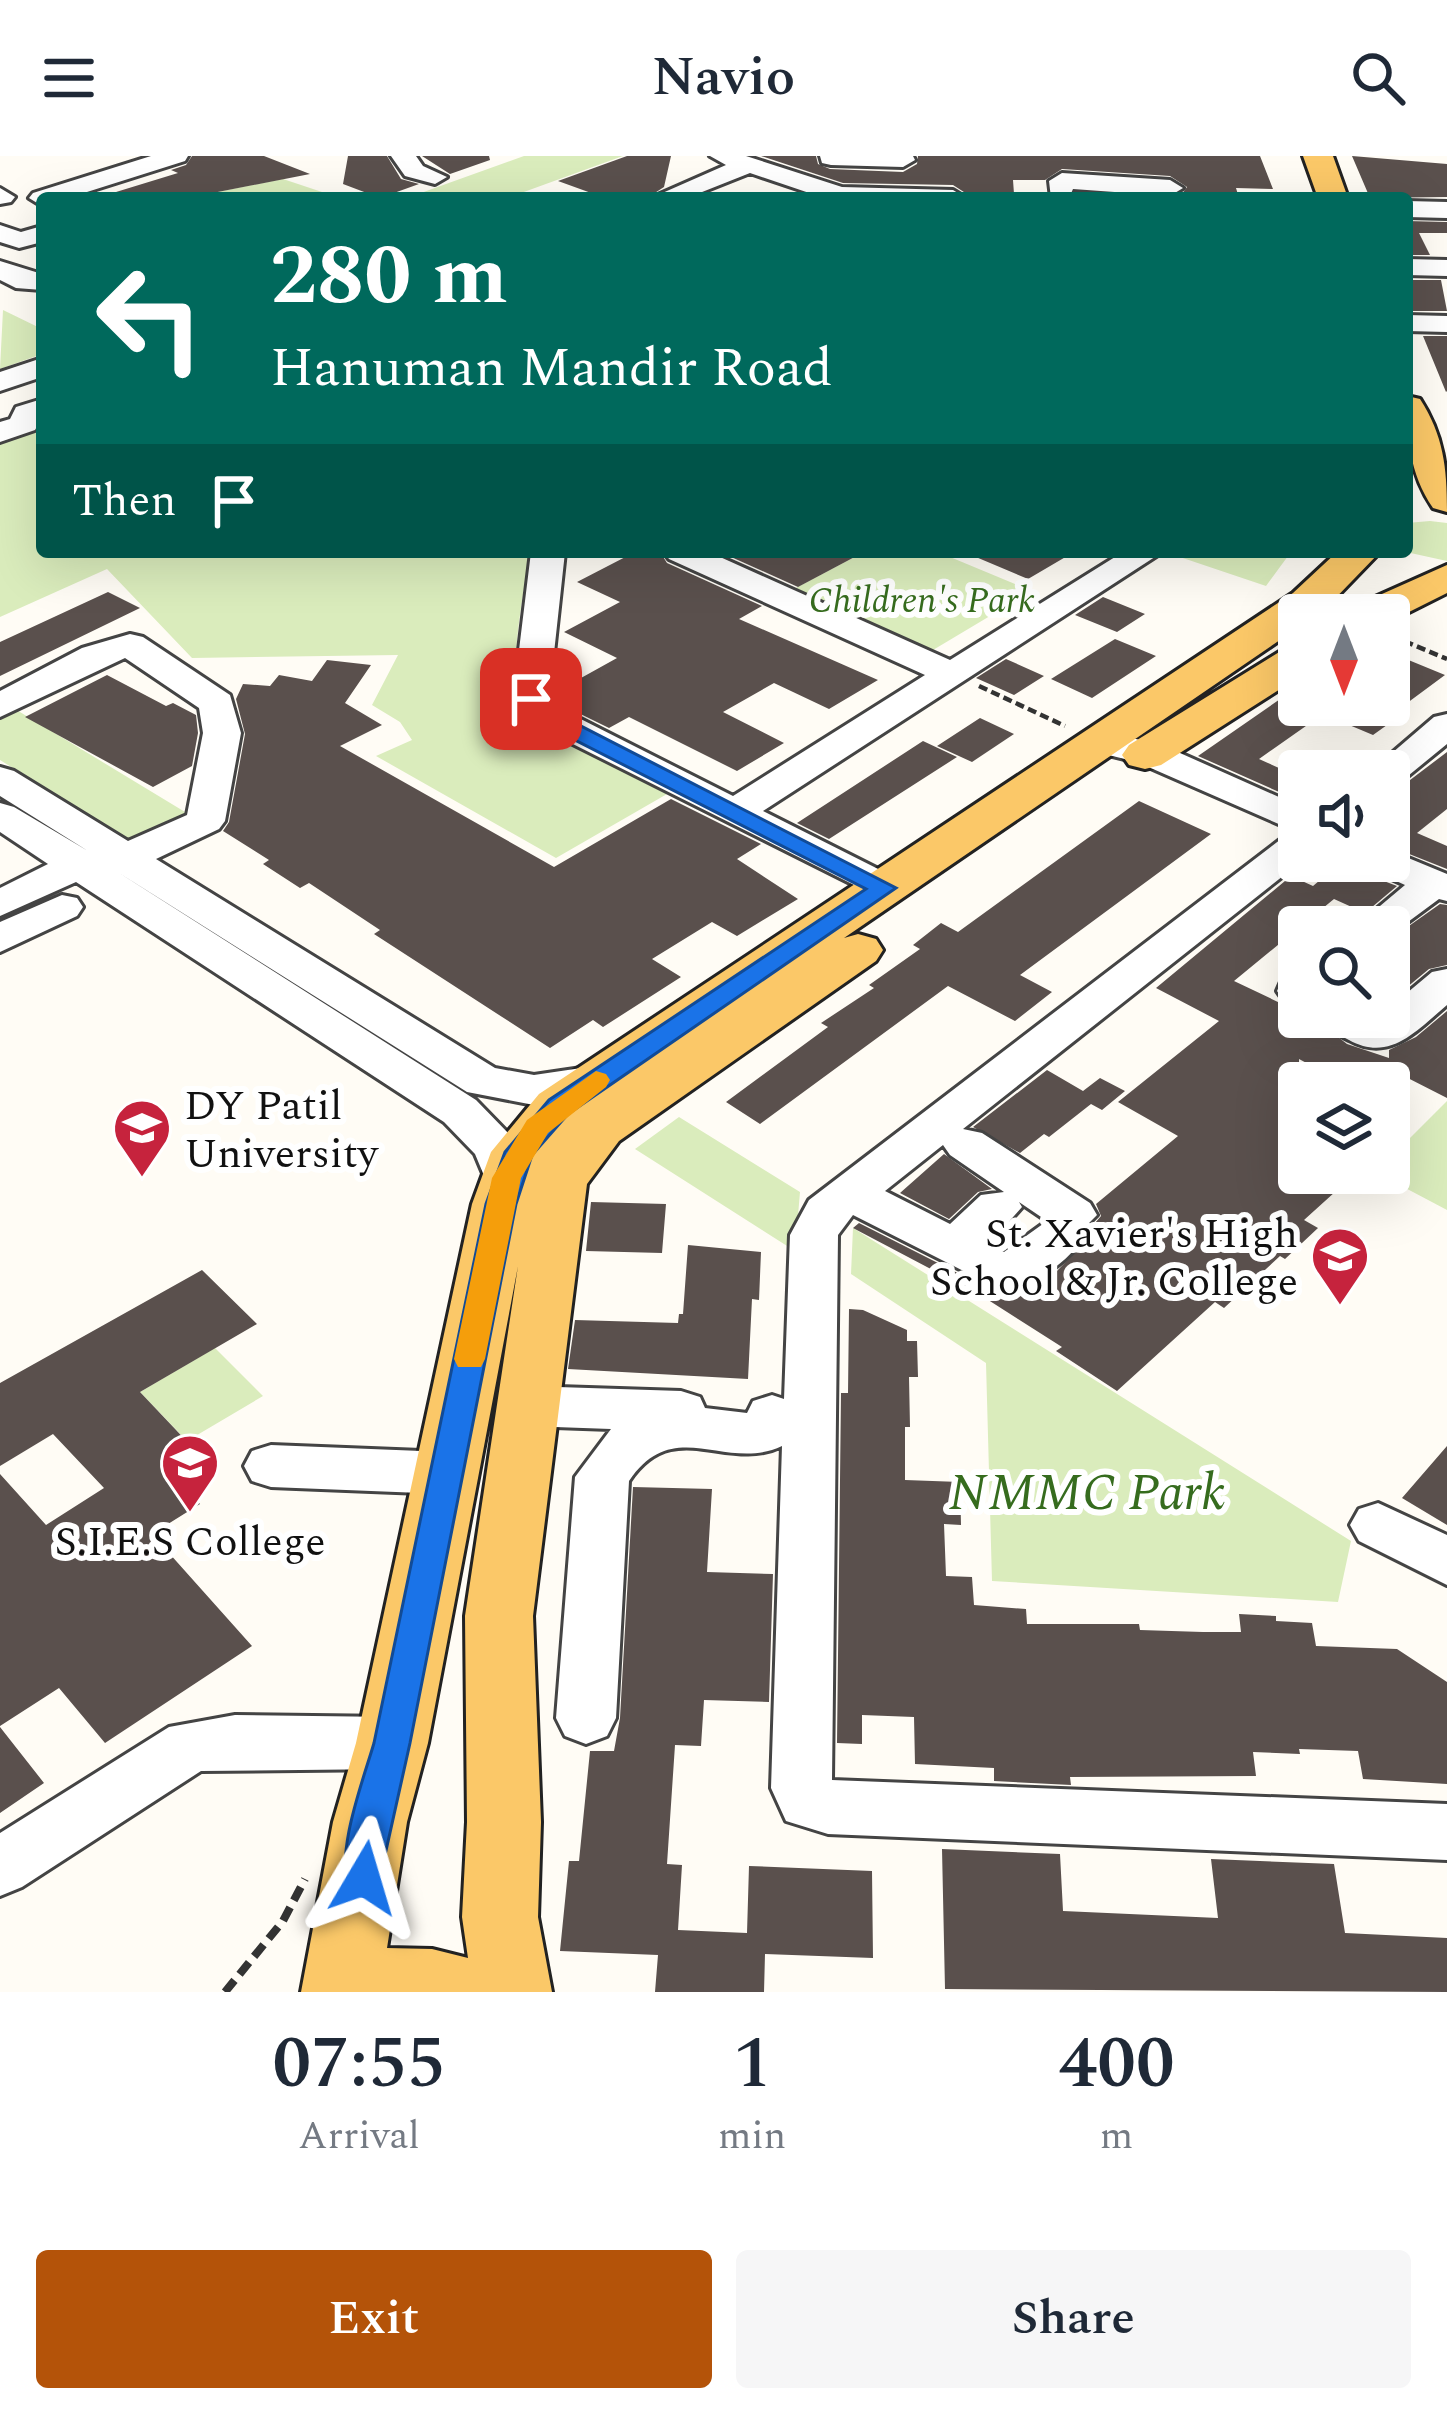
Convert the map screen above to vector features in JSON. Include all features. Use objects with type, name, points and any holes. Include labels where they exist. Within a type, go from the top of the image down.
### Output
[{"type":"main road","points":[[1289,156],[1301,192]]},
{"type":"main road","points":[[1318,156],[1331,192]]},
{"type":"main road","points":[[1413,421],[1447,500]]},
{"type":"main road","points":[[1413,510],[1447,512]]},
{"type":"main road","points":[[513,1992],[500,1917],[504,1822],[500,1616],[559,1184],[583,1143],[1125,748],[1308,602],[1354,558]]},
{"type":"main road","points":[[1393,558],[1447,574]]},
{"type":"main road","points":[[1409,594],[1447,574]]},
{"type":"main road","points":[[340,1992],[346,1940],[364,1878],[370,1822],[392,1743],[507,1178],[537,1127],[595,1081],[884,888],[1125,748],[1278,669]]},
{"type":"main road","points":[[353,1992],[379,1984],[418,1983],[460,1992]]},
{"type":"street","points":[[74,192],[176,156]]},
{"type":"street","points":[[98,192],[211,156]]},
{"type":"street","points":[[722,156],[828,192]]},
{"type":"street","points":[[831,158],[903,158],[905,192]]},
{"type":"street","points":[[680,192],[750,165]]},
{"type":"street","points":[[1043,166],[1168,178]]},
{"type":"street","points":[[1060,192],[1059,182],[1098,188],[1168,178]]},
{"type":"street","points":[[1413,209],[1447,210]]},
{"type":"street","points":[[0,233],[19,240],[23,210]]},
{"type":"street","points":[[1413,267],[1447,268]]},
{"type":"street","points":[[0,269],[26,282],[33,298]]},
{"type":"street","points":[[1413,323],[1447,324]]},
{"type":"street","points":[[0,433],[24,424],[27,413],[36,410]]},
{"type":"street","points":[[547,558],[534,706],[884,888]]},
{"type":"street","points":[[694,558],[952,674]]},
{"type":"street","points":[[734,812],[1136,558]]},
{"type":"street","points":[[0,706],[136,631],[217,703],[222,733],[205,820],[103,869],[0,904]]},
{"type":"street","points":[[1410,755],[1447,725]]},
{"type":"street","points":[[1125,748],[1278,812]]},
{"type":"street","points":[[0,779],[103,869],[460,1111],[496,1148],[507,1178]]},
{"type":"street","points":[[0,815],[483,1081],[533,1090],[595,1081]]},
{"type":"street","points":[[1278,860],[850,1192],[826,1212],[814,1235],[791,1416],[801,1788],[808,1802],[828,1807],[1447,1832]]},
{"type":"street","points":[[0,939],[103,869]]},
{"type":"street","points":[[1410,872],[1441,886]]},
{"type":"street","points":[[1409,906],[1441,886]]},
{"type":"street","points":[[1410,1014],[1447,982]]},
{"type":"street","points":[[850,1192],[1006,1275],[1068,1224],[966,1144]]},
{"type":"street","points":[[954,1248],[998,1207]]},
{"type":"street","points":[[527,1406],[791,1416]]},
{"type":"street","points":[[586,1718],[602,1477],[611,1460],[623,1444],[664,1424],[757,1435],[791,1416]]},
{"type":"street","points":[[271,1466],[446,1473]]},
{"type":"street","points":[[1378,1525],[1447,1562]]},
{"type":"street","points":[[0,1868],[190,1746],[235,1741],[392,1743]]},
{"type":"path","points":[[1410,644],[1447,659]]},
{"type":"path","points":[[952,674],[1125,748]]},
{"type":"path","points":[[225,1992],[283,1921],[308,1873]]},
{"type":"green space","points":[[524,156],[623,156],[524,192],[424,192]]},
{"type":"green space","points":[[283,179],[322,192],[217,192]]},
{"type":"green space","points":[[3,310],[36,326],[36,356],[0,369]]},
{"type":"green space","points":[[36,432],[36,558],[529,558],[516,663],[516,686],[527,721],[667,794],[556,858],[376,756],[412,740],[400,722],[372,705],[398,655],[192,658],[107,569],[0,617],[0,443]]},
{"type":"green space","points":[[1413,522],[1447,523],[1447,561],[1413,554]]},
{"type":"green space","name":"Children's Park","points":[[853,558],[952,558],[1032,591],[928,653],[790,591]]},
{"type":"green space","points":[[1183,558],[1287,558],[1266,586]]},
{"type":"green space","points":[[15,709],[190,815],[135,844],[0,760],[0,716]]},
{"type":"green space","points":[[1447,1101],[1447,1210],[1410,1190],[1410,1138]]},
{"type":"green space","points":[[679,1117],[800,1192],[795,1251],[635,1149]]},
{"type":"green space","name":"NMMC Park","points":[[853,1228],[1351,1541],[1338,1602],[992,1581],[986,1363],[851,1274]]},
{"type":"green space","points":[[215,1348],[263,1396],[187,1441],[140,1392]]},
{"type":"building","points":[[192,156],[264,156],[310,174],[218,192],[116,192],[178,173],[171,170],[186,165]]},
{"type":"building","points":[[348,156],[387,156],[401,179],[419,184],[397,192],[364,192],[343,184]]},
{"type":"building","points":[[422,156],[489,156],[490,160],[450,174]]},
{"type":"building","points":[[627,156],[671,156],[664,187],[656,192],[588,192],[558,181]]},
{"type":"building","points":[[761,156],[816,156],[818,164],[830,169],[903,172],[917,164],[918,156],[1260,156],[1273,189],[1183,192],[1187,187],[1170,176],[1062,169],[1045,180],[1013,180],[1014,192],[964,192],[953,185],[843,183]]},
{"type":"building","points":[[1352,156],[1447,164],[1447,197],[1367,192]]},
{"type":"building","points":[[1413,221],[1447,222],[1447,233],[1419,233],[1430,255],[1413,255]]},
{"type":"building","points":[[1413,280],[1441,280],[1447,311],[1413,311]]},
{"type":"building","points":[[1423,336],[1447,336],[1446,392]]},
{"type":"building","points":[[623,558],[664,558],[762,606],[739,619],[878,680],[829,709],[774,683],[723,712],[784,743],[737,771],[629,717],[609,728],[556,702],[554,693],[617,658],[564,632],[620,602],[577,582]]},
{"type":"building","points":[[733,558],[853,558],[798,587]]},
{"type":"building","points":[[978,558],[1064,558],[1028,579]]},
{"type":"building","points":[[108,592],[140,608],[0,676],[0,642]]},
{"type":"building","points":[[1103,597],[1145,614],[1117,632],[1075,615]]},
{"type":"building","points":[[1115,639],[1156,656],[1092,698],[1051,679]]},
{"type":"building","points":[[1006,659],[1044,676],[1014,695],[976,678]]},
{"type":"building","points":[[327,660],[371,665],[345,703],[382,725],[340,746],[554,867],[671,799],[761,844],[737,859],[798,899],[737,936],[712,922],[652,959],[681,977],[603,1027],[593,1020],[550,1048],[374,934],[380,930],[309,883],[300,888],[263,864],[269,860],[223,831],[229,822],[245,734],[236,699],[243,684],[270,686],[279,675],[312,681]]},
{"type":"building","points":[[1410,661],[1445,675],[1410,701]]},
{"type":"building","points":[[107,675],[166,706],[173,703],[196,715],[192,766],[153,787],[25,717]]},
{"type":"building","points":[[1278,701],[1278,726],[1306,726],[1259,759],[1278,768],[1278,791],[1198,756]]},
{"type":"building","points":[[980,718],[1014,734],[972,762],[937,746]]},
{"type":"building","points":[[1352,726],[1386,726],[1373,735]]},
{"type":"building","points":[[923,741],[957,757],[829,839],[797,823]]},
{"type":"building","points":[[1447,752],[1447,809],[1417,833],[1447,846],[1447,869],[1410,854],[1410,780]]},
{"type":"building","points":[[1139,801],[1211,834],[1020,975],[1052,992],[1015,1021],[948,986],[760,1124],[726,1102],[828,1027],[821,1023],[874,988],[869,985],[920,949],[913,945],[941,923],[958,932]]},
{"type":"building","points":[[1284,882],[1313,886],[1318,882],[1386,882],[1397,886],[1373,906],[1350,906],[1334,899],[1325,906],[1278,906],[1278,945],[1234,981],[1278,1002],[1278,1038],[1339,1038],[1389,1058],[1389,1050],[1416,1037],[1447,1011],[1447,1098],[1410,1079],[1410,1062],[1278,1062],[1278,1194],[1333,1194],[1304,1220],[1318,1228],[1224,1308],[1215,1302],[1117,1391],[1056,1351],[1062,1347],[982,1296],[853,1228],[859,1223],[1005,1297],[1055,1273],[1090,1237],[1089,1230],[1101,1216],[1096,1204],[1178,1136],[1118,1102],[1219,1021],[1156,988]]},
{"type":"building","points":[[1440,904],[1447,905],[1447,965],[1429,969],[1410,985],[1410,925]]},
{"type":"building","points":[[1047,1070],[1083,1091],[1100,1078],[1125,1091],[1102,1110],[1091,1104],[1020,1153],[973,1127]]},
{"type":"building","points":[[944,1154],[992,1189],[978,1192],[949,1219],[900,1193]]},
{"type":"building","points":[[591,1202],[666,1204],[662,1253],[586,1251]]},
{"type":"building","points":[[688,1245],[761,1252],[759,1300],[752,1299],[748,1379],[568,1369],[575,1320],[678,1323],[683,1314]]},
{"type":"building","points":[[202,1270],[257,1324],[140,1392],[195,1450],[166,1467],[200,1504],[152,1534],[252,1646],[105,1743],[59,1688],[0,1726],[0,1474],[46,1525],[104,1488],[53,1434],[0,1466],[0,1383]]},
{"type":"building","points":[[849,1309],[863,1310],[907,1330],[907,1341],[917,1341],[918,1377],[909,1377],[905,1480],[960,1482],[961,1525],[944,1524],[946,1576],[972,1577],[974,1605],[1026,1609],[1027,1624],[1139,1624],[1140,1630],[1241,1632],[1239,1614],[1276,1616],[1276,1621],[1312,1623],[1316,1646],[1397,1649],[1447,1682],[1447,1784],[1363,1779],[1358,1751],[1299,1749],[1300,1754],[1253,1752],[1256,1776],[1070,1777],[1071,1785],[994,1781],[994,1768],[915,1764],[914,1717],[862,1715],[862,1744],[837,1743],[841,1393],[848,1393]]},
{"type":"building","points":[[1447,1446],[1447,1525],[1402,1498]]},
{"type":"building","points":[[633,1487],[712,1489],[707,1572],[773,1574],[769,1702],[704,1700],[701,1746],[675,1745],[667,1864],[682,1865],[678,1930],[747,1933],[749,1866],[872,1871],[873,1958],[765,1954],[764,1992],[655,1992],[658,1955],[560,1951],[569,1861],[579,1861],[590,1751],[614,1751],[620,1718]]},
{"type":"building","points":[[0,1727],[44,1783],[0,1813]]},
{"type":"building","points":[[942,1849],[1060,1854],[1063,1911],[1218,1918],[1211,1859],[1334,1864],[1345,1933],[1447,1938],[1447,1992],[945,1989]]},
{"type":"slow traffic","points":[[469,1359],[507,1178],[537,1127],[596,1080]]},
{"type":"place","name":"DY Patil University","points":[[142,1179]]},
{"type":"place","name":"St. Xavier's High School & Jr. College","points":[[1340,1307]]},
{"type":"place","name":"S.I.E.S College","points":[[190,1514]]},
{"type":"route","points":[[364,1878],[370,1822],[392,1743],[501,1204],[519,1152],[559,1107],[884,888],[540,713],[531,699]]}]
